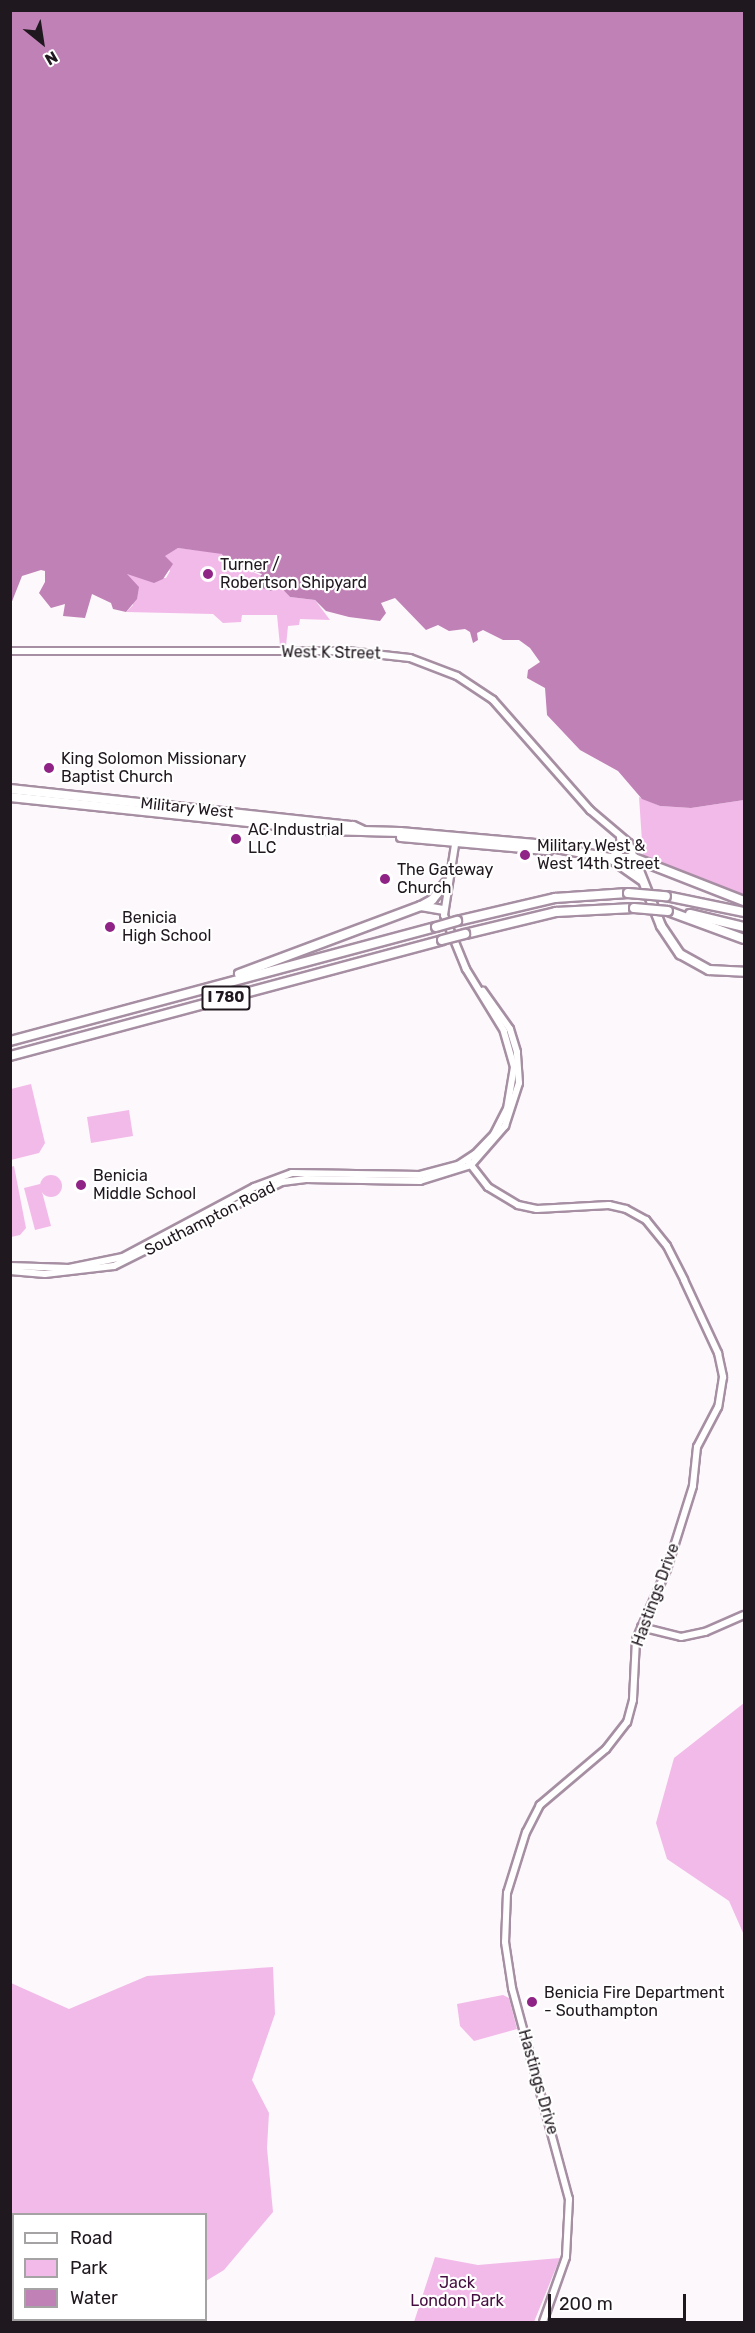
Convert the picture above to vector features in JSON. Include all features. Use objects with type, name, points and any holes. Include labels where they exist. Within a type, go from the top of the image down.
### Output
[{"type":"highway","points":[[610,858],[643,881]]},
{"type":"highway","points":[[634,858],[661,926],[680,954],[699,966],[732,973],[744,970]]},
{"type":"highway","points":[[634,858],[744,901]]},
{"type":"highway","points":[[174,997],[421,906],[432,900],[446,883]]},
{"type":"highway","name":"I 780","points":[[10,1041],[457,921],[555,898],[628,893],[666,896],[744,912]]},
{"type":"highway","points":[[421,906],[443,910]]},
{"type":"highway","name":"I 780","points":[[10,1056],[442,940],[556,912],[634,908],[668,911],[744,927]]},
{"type":"highway","points":[[668,911],[744,939]]},
{"type":"main road","name":"Military West","points":[[10,789],[353,825],[362,830]]},
{"type":"main road","name":"Military West","points":[[10,797],[324,830],[362,830],[610,858],[634,858]]},
{"type":"street","name":"West K Street","points":[[10,651],[347,651],[411,658],[457,676],[493,700],[590,810],[632,847],[634,858]]},
{"type":"street","points":[[610,858],[622,850],[618,833]]},
{"type":"street","name":"Southampton Road","points":[[10,1271],[45,1274],[114,1266],[282,1182],[306,1179],[420,1181],[469,1162],[490,1147],[512,1111],[519,1066],[505,1018],[466,969],[443,910],[455,840]]},
{"type":"street","name":"Southampton Road","points":[[10,1266],[69,1268],[123,1257],[254,1187],[292,1173],[420,1175],[469,1162]]},
{"type":"street","name":"Hastings Drive","points":[[469,1162],[488,1187],[518,1205],[537,1209],[609,1206],[626,1209],[646,1220],[668,1246],[720,1360],[723,1377],[718,1407],[698,1441],[695,1477],[667,1569],[640,1627],[627,1722],[606,1749],[540,1804],[526,1832],[507,1893],[505,1941],[512,1988],[569,2199],[566,2257],[543,2322]]},
{"type":"street","points":[[640,1627],[670,1637],[691,1636],[744,1615]]},
{"type":"green space","points":[[178,548],[223,553],[236,565],[277,582],[290,597],[315,600],[330,620],[300,619],[299,625],[288,626],[286,646],[280,646],[277,615],[242,615],[241,622],[223,623],[213,614],[126,612],[133,605],[127,574],[166,578],[170,571],[164,556]]},
{"type":"green space","points":[[639,797],[660,806],[691,808],[744,800],[744,897],[643,856]]},
{"type":"green space","points":[[31,1084],[45,1143],[39,1153],[11,1160],[11,1089]]},
{"type":"green space","points":[[129,1110],[133,1136],[91,1143],[87,1117]]},
{"type":"green space","points":[[14,1166],[26,1228],[20,1235],[11,1237],[11,1167]]},
{"type":"green space","points":[[51,1175],[61,1182],[62,1186],[55,1196],[51,1197],[41,1190],[40,1186],[47,1176]]},
{"type":"green space","points":[[40,1184],[51,1226],[35,1230],[24,1188]]},
{"type":"green space","points":[[744,1703],[744,1935],[729,1901],[667,1859],[656,1823],[674,1758]]},
{"type":"green space","points":[[273,1967],[275,2014],[252,2080],[269,2113],[267,2148],[273,2212],[224,2270],[207,2280],[207,2213],[12,2213],[12,2321],[62,2321],[11,2322],[11,1983],[69,2009],[147,1976]]},
{"type":"green space","points":[[503,1995],[509,1998],[517,2029],[474,2041],[460,2026],[457,2004]]},
{"type":"green space","name":"Jack London Park","points":[[435,2257],[478,2265],[560,2258],[534,2322],[414,2322]]},
{"type":"water","points":[[11,10],[744,11],[744,800],[691,808],[660,806],[642,799],[618,771],[580,750],[547,715],[545,688],[527,678],[528,670],[540,662],[530,648],[519,640],[503,640],[483,630],[477,633],[478,640],[473,643],[470,632],[465,629],[449,631],[438,625],[426,630],[395,598],[381,603],[386,613],[380,621],[349,617],[326,611],[315,600],[290,597],[277,583],[271,591],[262,588],[257,581],[262,574],[227,562],[222,554],[178,548],[165,556],[173,564],[163,579],[154,583],[127,574],[139,587],[137,599],[126,612],[113,609],[111,603],[92,594],[85,618],[63,616],[65,604],[51,608],[39,593],[45,582],[45,571],[41,570],[22,576],[11,604]]},
{"type":"place","name":"Turner / Robertson Shipyard","points":[[208,574]]},
{"type":"place","name":"King Solomon Missionary Baptist Church","points":[[49,768]]},
{"type":"place","name":"AC Industrial LLC","points":[[236,839]]},
{"type":"place","name":"Military West & West 14th Street","points":[[525,855]]},
{"type":"place","name":"The Gateway Church","points":[[385,879]]},
{"type":"place","name":"Benicia High School","points":[[110,927]]},
{"type":"place","name":"Benicia Middle School","points":[[81,1185]]},
{"type":"place","name":"Benicia Fire Department - Southampton","points":[[532,2002]]}]
